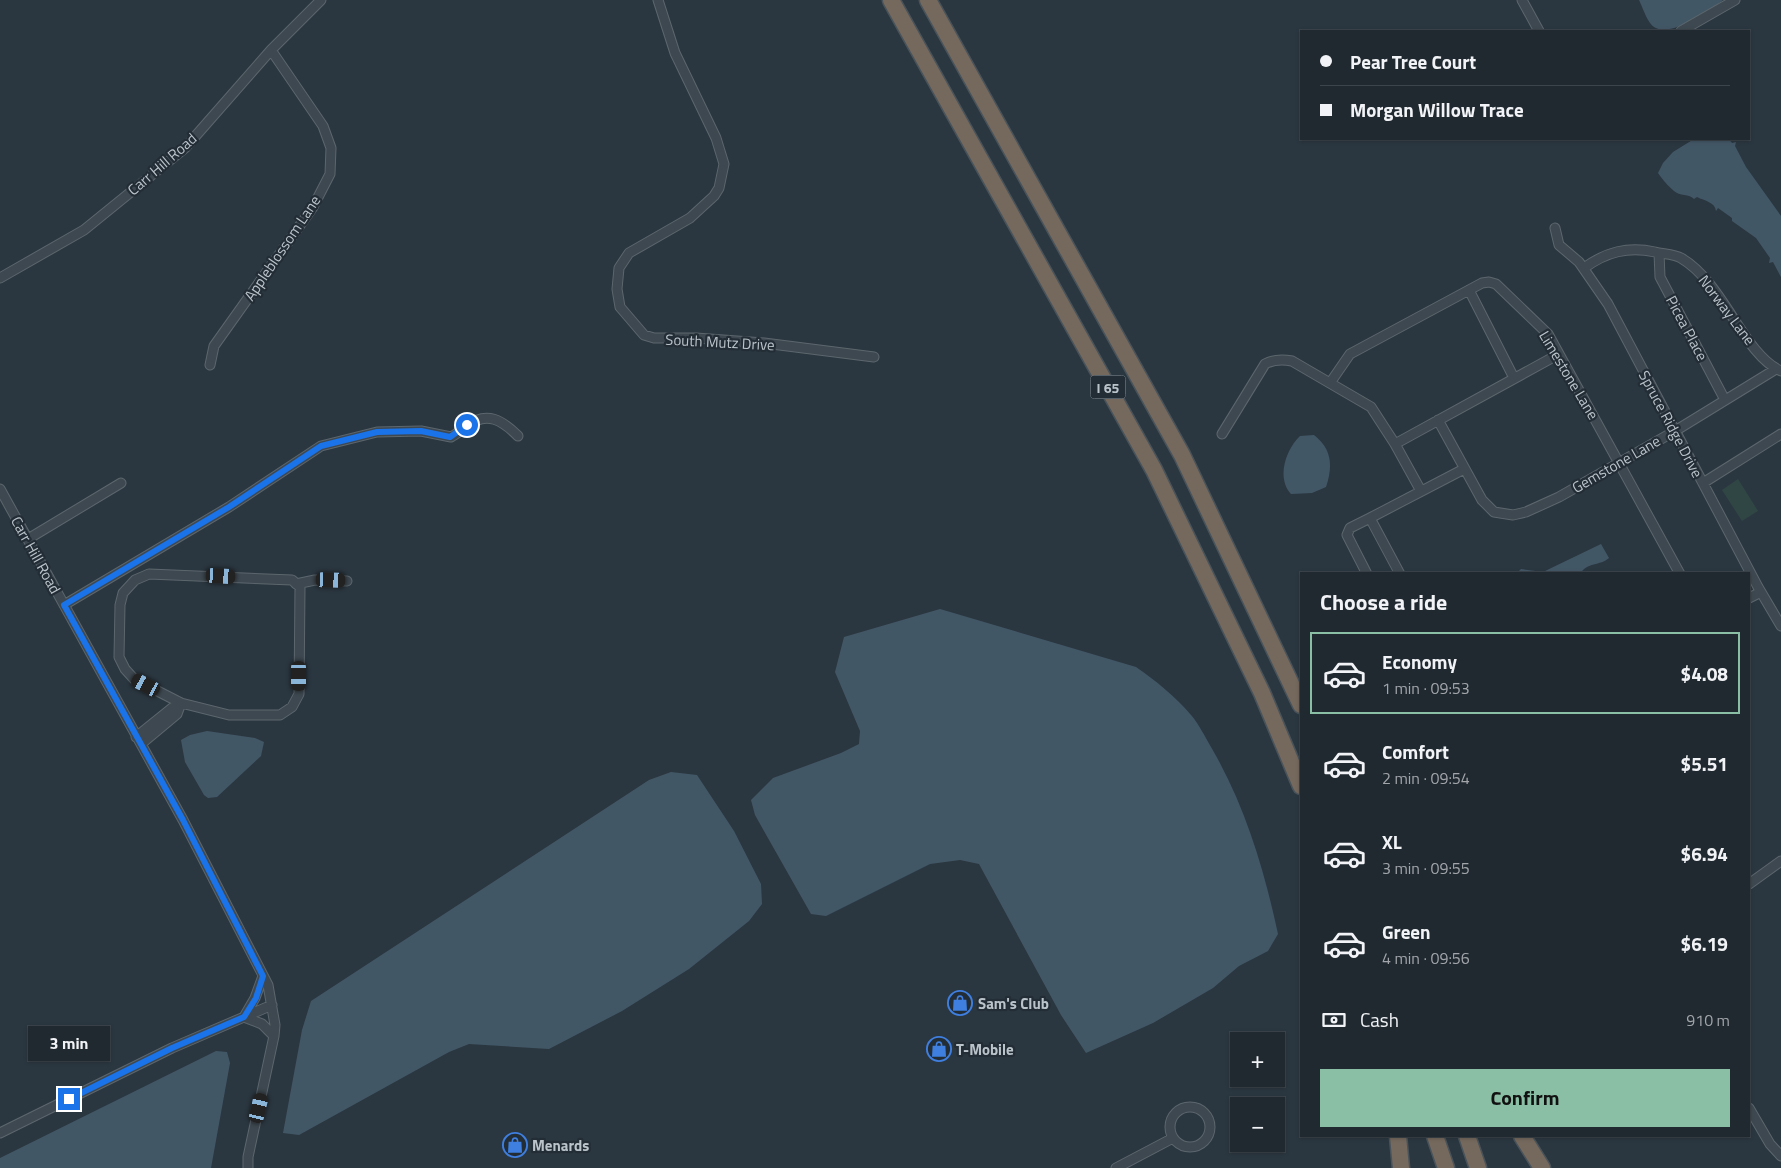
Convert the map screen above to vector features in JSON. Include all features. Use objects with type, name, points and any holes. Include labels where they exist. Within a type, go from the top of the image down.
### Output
[{"type":"highway","name":"I 65","points":[[891,0],[1154,470],[1262,693],[1300,784]]},
{"type":"highway","name":"I 65","points":[[928,0],[1182,456],[1300,703]]},
{"type":"highway","points":[[1398,1137],[1402,1168]]},
{"type":"highway","points":[[1435,1137],[1446,1168]]},
{"type":"highway","points":[[1467,1137],[1478,1168]]},
{"type":"highway","points":[[1523,1137],[1542,1168]]},
{"type":"street","name":"Carr Hill Road","points":[[0,278],[84,230],[185,148],[271,50],[321,0]]},
{"type":"street","name":"South Mutz Drive","points":[[658,0],[675,52],[716,138],[724,164],[719,188],[714,196],[696,213],[629,253],[619,268],[617,289],[620,307],[644,335],[654,338],[696,338],[764,343],[874,357]]},
{"type":"street","points":[[1522,0],[1538,30]]},
{"type":"street","points":[[1683,30],[1735,0]]},
{"type":"street","name":"Appleblossom Lane","points":[[210,365],[214,346],[313,207],[330,174],[332,148],[322,126],[271,50]]},
{"type":"street","name":"Spruce Ridge Drive","points":[[1555,228],[1560,245],[1584,268],[1608,304],[1702,483],[1781,626]]},
{"type":"street","name":"Norway Lane","points":[[1584,268],[1616,251],[1639,248],[1680,257],[1706,278],[1757,351],[1779,370]]},
{"type":"street","name":"Picea Place","points":[[1659,253],[1660,277],[1725,400]]},
{"type":"street","name":"Limestone Lane","points":[[1330,383],[1350,354],[1482,283],[1496,284],[1548,334],[1679,572]]},
{"type":"street","points":[[1468,290],[1514,378]]},
{"type":"street","points":[[1395,444],[1559,354]]},
{"type":"street","points":[[1222,434],[1265,364],[1273,360],[1292,361],[1371,407],[1422,491]]},
{"type":"street","name":"Gemstone Lane","points":[[1464,469],[1482,500],[1494,512],[1513,515],[1526,512],[1620,462],[1779,370]]},
{"type":"street","points":[[64,605],[229,507],[321,446],[377,432],[421,431],[450,437],[476,420],[486,418],[503,422],[518,436]]},
{"type":"street","points":[[1366,572],[1347,535],[1350,528],[1464,469],[1438,420]]},
{"type":"street","points":[[1702,483],[1781,434]]},
{"type":"street","points":[[28,539],[121,483]]},
{"type":"street","name":"Carr Hill Road","points":[[0,489],[183,820],[263,976],[272,1005],[274,1036],[248,1157],[248,1168]]},
{"type":"street","points":[[1370,518],[1399,572]]},
{"type":"street","points":[[149,574],[270,578],[292,580],[300,587],[299,694],[292,707],[280,715],[230,715],[181,703],[134,679],[125,669],[119,657],[120,605],[123,592],[135,580],[149,574]]},
{"type":"street","points":[[296,584],[315,580],[347,581]]},
{"type":"street","points":[[1750,598],[1761,592]]},
{"type":"street","points":[[138,740],[177,714],[181,703]]},
{"type":"street","points":[[1750,883],[1781,861]]},
{"type":"street","points":[[244,1017],[256,998],[263,976]]},
{"type":"street","points":[[0,1133],[172,1048],[272,1005]]},
{"type":"street","points":[[244,1017],[262,1024],[274,1036]]},
{"type":"street","points":[[1194,1108],[1200,1110],[1209,1120],[1209,1133],[1206,1139],[1197,1146],[1182,1146],[1173,1138],[1170,1131],[1172,1118],[1181,1109],[1194,1108]]},
{"type":"street","points":[[1750,1110],[1770,1144],[1781,1156]]},
{"type":"street","points":[[1116,1168],[1173,1138]]},
{"type":"green space","points":[[1738,479],[1758,511],[1742,521],[1722,490]]},
{"type":"water","points":[[1639,0],[1723,0],[1681,26],[1663,30],[1653,26]]},
{"type":"water","points":[[1692,140],[1730,140],[1732,143],[1736,142],[1735,146],[1746,167],[1781,216],[1781,277],[1773,262],[1769,263],[1770,258],[1756,238],[1732,221],[1732,218],[1718,208],[1716,211],[1709,202],[1697,197],[1694,199],[1690,196],[1676,193],[1668,185],[1658,173],[1663,163],[1673,152]]},
{"type":"water","points":[[1314,435],[1328,452],[1330,472],[1326,487],[1312,493],[1291,494],[1284,480],[1287,456],[1300,436]]},
{"type":"water","points":[[1601,544],[1609,558],[1586,568],[1582,572],[1543,572]]},
{"type":"water","points":[[1521,569],[1543,572],[1520,572]]},
{"type":"water","points":[[940,609],[1136,667],[1165,689],[1185,708],[1199,726],[1223,769],[1252,838],[1278,934],[1268,951],[1239,966],[1213,988],[1153,1023],[1086,1053],[1061,1015],[979,864],[960,860],[930,864],[826,916],[811,914],[755,815],[751,800],[773,778],[841,753],[859,744],[860,731],[835,672],[844,637]]},
{"type":"water","points":[[207,731],[255,738],[264,742],[261,756],[217,797],[208,798],[204,795],[185,762],[181,740],[190,735]]},
{"type":"water","points":[[671,772],[697,775],[734,831],[761,884],[762,904],[749,921],[689,969],[622,1011],[549,1049],[469,1044],[449,1052],[299,1135],[283,1133],[302,1030],[311,1001],[649,780]]},
{"type":"water","points":[[216,1051],[227,1052],[230,1063],[211,1168],[0,1168],[0,1158]]},
{"type":"place","name":"Sam's Club","points":[[960,1003]]},
{"type":"place","name":"T-Mobile","points":[[939,1049]]},
{"type":"place","name":"Menards","points":[[515,1145]]},
{"type":"route","points":[[69,1099],[172,1048],[244,1017],[256,998],[263,976],[183,820],[64,605],[229,507],[321,446],[377,432],[421,431],[450,437],[457,434],[467,425]]}]
